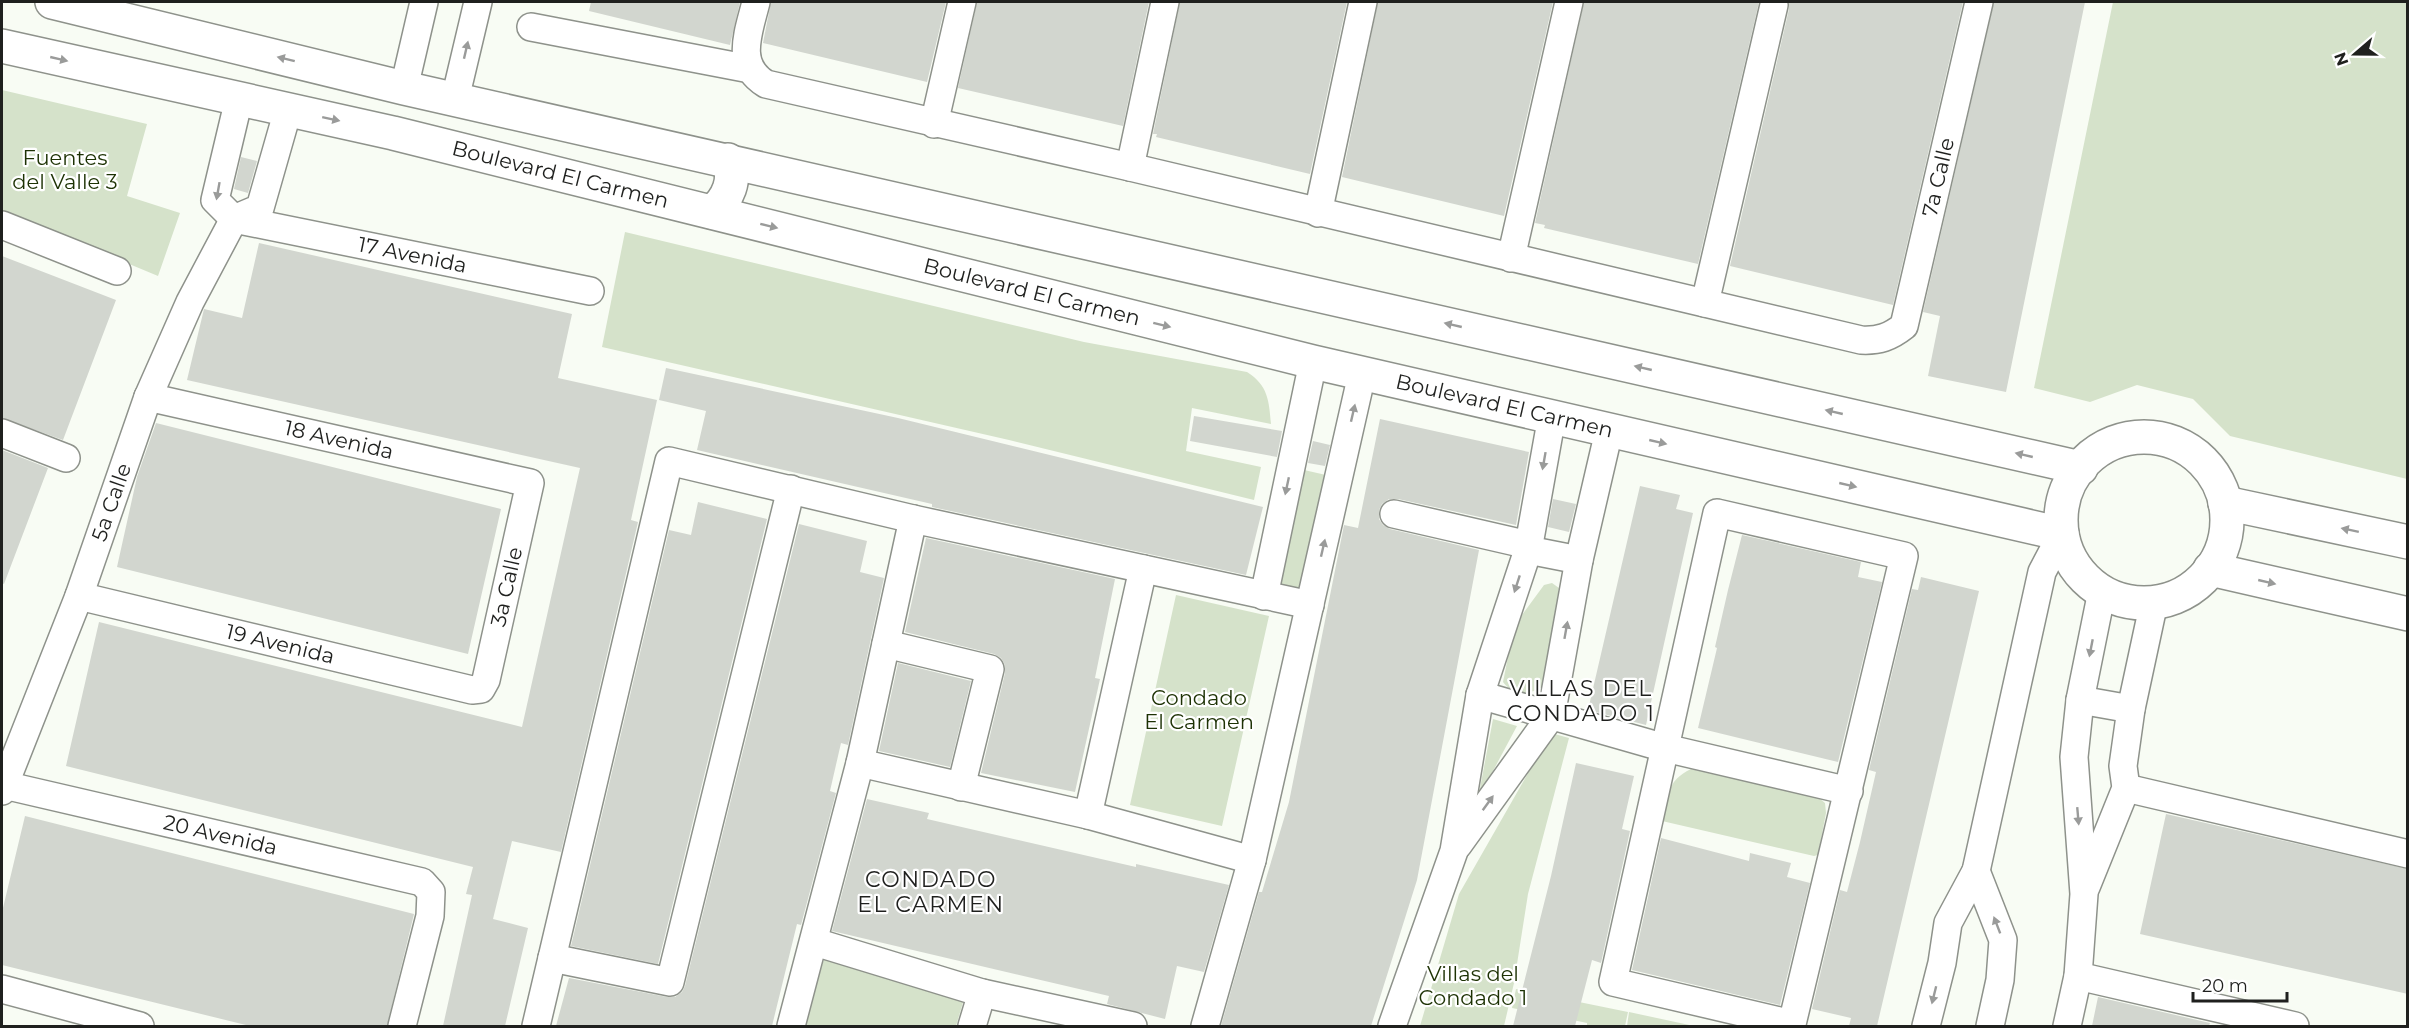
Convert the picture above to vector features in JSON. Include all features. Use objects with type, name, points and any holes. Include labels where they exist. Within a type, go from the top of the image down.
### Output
[{"type":"main road","points":[[52,2],[404,88],[2081,468]]},
{"type":"main road","name":"Boulevard El Carmen","points":[[2,46],[413,137],[1362,374],[2062,534]]},
{"type":"main road","points":[[712,212],[720,206],[728,193],[731,179],[728,160]]},
{"type":"main road","points":[[2144,437],[2172,442],[2197,456],[2216,478],[2225,503],[2227,529],[2220,554],[2206,576],[2186,593],[2154,603],[2135,603],[2110,596],[2088,582],[2072,561],[2062,534],[2062,505],[2072,478],[2090,456],[2115,442],[2144,437]]},
{"type":"main road","points":[[2225,503],[2408,542]]},
{"type":"main road","points":[[2210,570],[2408,614]]},
{"type":"street","points":[[404,88],[424,2]]},
{"type":"street","points":[[455,99],[477,2]]},
{"type":"street","points":[[756,2],[746,46],[746,58],[756,78],[766,84],[1130,167],[1705,303],[1774,5]]},
{"type":"street","points":[[934,124],[962,2]]},
{"type":"street","points":[[1130,167],[1165,2]]},
{"type":"street","points":[[1317,213],[1363,2]]},
{"type":"street","points":[[1511,258],[1569,2]]},
{"type":"street","name":"7a Calle","points":[[1705,303],[1862,340],[1882,339],[1904,326],[1979,2]]},
{"type":"street","points":[[531,27],[750,69]]},
{"type":"street","points":[[239,99],[215,200],[234,219],[260,208],[288,110]]},
{"type":"street","name":"17 Avenida","points":[[234,219],[590,291]]},
{"type":"street","name":"5a Calle","points":[[3,788],[79,596],[148,397],[190,302],[234,219]]},
{"type":"street","points":[[2,225],[117,271]]},
{"type":"street","points":[[1264,596],[1313,362]]},
{"type":"street","points":[[1205,1026],[1252,860],[1362,374]]},
{"type":"street","name":"18 Avenida","points":[[148,397],[530,483]]},
{"type":"street","points":[[1392,1026],[1454,851],[1479,695],[1528,547],[1552,416]]},
{"type":"street","points":[[1454,851],[1551,716],[1579,560],[1610,431]]},
{"type":"street","points":[[2,433],[66,458]]},
{"type":"street","points":[[536,1026],[669,461],[913,519],[1310,605]]},
{"type":"street","name":"3a Calle","points":[[482,689],[486,680],[530,483]]},
{"type":"street","points":[[552,958],[670,982],[791,489]]},
{"type":"street","points":[[1717,513],[1904,556],[1849,791],[1792,1024],[1613,982],[1717,513]]},
{"type":"street","points":[[1394,514],[1579,560]]},
{"type":"street","points":[[791,1026],[860,763],[913,519]]},
{"type":"street","points":[[1926,1026],[1942,963],[1948,923],[1976,872],[2042,572],[2062,534]]},
{"type":"street","points":[[1088,815],[1143,569]]},
{"type":"street","points":[[2067,1026],[2078,976],[2084,894],[2074,758],[2080,700],[2102,591]]},
{"type":"street","name":"19 Avenida","points":[[79,596],[472,690],[482,689]]},
{"type":"street","points":[[2084,894],[2126,788],[2123,766],[2131,709],[2154,603]]},
{"type":"street","points":[[886,644],[990,669],[961,787]]},
{"type":"street","points":[[1479,695],[1665,748],[1849,791]]},
{"type":"street","points":[[2080,700],[2131,709]]},
{"type":"street","points":[[860,763],[1088,815],[1252,860]]},
{"type":"street","name":"20 Avenida","points":[[3,788],[422,882],[431,892],[430,916],[402,1026]]},
{"type":"street","points":[[2126,788],[2408,854]]},
{"type":"street","points":[[1976,872],[2002,940],[2000,980],[1990,1026]]},
{"type":"street","points":[[814,942],[982,993],[1132,1026]]},
{"type":"street","points":[[2078,976],[2295,1026]]},
{"type":"street","points":[[2,989],[140,1026]]},
{"type":"street","points":[[972,1026],[982,993]]},
{"type":"green space","points":[[2113,2],[2407,2],[2407,479],[2230,436],[2193,399],[2137,385],[2090,402],[2034,388]]},
{"type":"green space","name":"Fuentes del Valle 3","points":[[2,90],[147,124],[127,196],[180,213],[158,276],[2,211]]},
{"type":"green space","points":[[625,232],[1084,342],[1247,372],[1259,382],[1266,394],[1271,424],[1192,408],[1186,451],[1261,467],[1254,500],[1009,440],[602,347]]},
{"type":"green space","points":[[1291,467],[1339,478],[1310,605],[1264,596]]},
{"type":"green space","points":[[1552,583],[1559,588],[1542,687],[1527,693],[1517,692],[1503,682],[1510,647],[1522,615],[1544,585]]},
{"type":"green space","name":"Condado El Carmen","points":[[1176,595],[1269,616],[1222,826],[1130,805]]},
{"type":"green space","points":[[1493,719],[1517,726],[1478,799]]},
{"type":"green space","name":"Villas del Condado 1","points":[[1551,733],[1569,738],[1528,894],[1514,983],[1504,1026],[1420,1026],[1459,894]]},
{"type":"green space","name":"Villas del Condado 1","points":[[1691,769],[1819,798],[1825,803],[1826,813],[1818,855],[1814,856],[1662,821],[1672,784]]},
{"type":"green space","name":"Condado El Carmen","points":[[825,956],[964,999],[956,1026],[803,1026]]},
{"type":"green space","points":[[1516,989],[1628,1012],[1625,1026],[1587,1026],[1587,1023],[1568,1019],[1566,1026],[1558,1026],[1559,1018],[1540,1015],[1537,1026],[1529,1026],[1532,1012],[1512,1008]]},
{"type":"green space","points":[[1629,1012],[1694,1026],[1627,1026]]},
{"type":"building","points":[[591,2],[740,2],[730,45],[589,11]]},
{"type":"building","points":[[771,2],[946,2],[927,82],[763,43]]},
{"type":"building","points":[[977,2],[1149,2],[1123,126],[958,88]]},
{"type":"building","points":[[1180,2],[1347,2],[1310,174],[1156,137],[1157,134],[1153,134]]},
{"type":"building","points":[[1378,2],[1553,2],[1504,216],[1342,177]]},
{"type":"building","points":[[1584,2],[1759,2],[1698,264],[1544,228],[1545,225],[1535,223]]},
{"type":"building","points":[[1789,2],[1963,2],[1893,305],[1730,266]]},
{"type":"building","points":[[1994,2],[2085,2],[2006,392],[1928,376],[1940,316],[1923,312]]},
{"type":"building","points":[[241,157],[257,161],[248,193],[234,189]]},
{"type":"building","points":[[259,243],[572,314],[558,378],[657,400],[631,520],[638,522],[561,852],[512,841],[493,919],[528,928],[505,1026],[443,1026],[472,895],[466,894],[473,867],[66,766],[99,622],[522,727],[580,468],[187,380],[204,309],[242,318]]},
{"type":"building","points":[[2,256],[116,300],[63,440],[2,418]]},
{"type":"building","points":[[666,368],[898,418],[1263,507],[1246,575],[932,507],[932,504],[697,450],[706,411],[659,400]]},
{"type":"building","points":[[1194,416],[1282,431],[1277,457],[1190,441]]},
{"type":"building","points":[[1380,419],[1529,452],[1516,525],[1398,499],[1389,499],[1382,504],[1379,510],[1379,519],[1390,529],[1479,550],[1417,880],[1371,1026],[1221,1026],[1259,892],[1262,892],[1289,802],[1344,525],[1358,528]]},
{"type":"building","points":[[156,423],[501,509],[468,654],[117,567],[137,477]]},
{"type":"building","points":[[1313,441],[1330,445],[1325,466],[1308,463]]},
{"type":"building","points":[[2,450],[48,468],[4,584],[2,583]]},
{"type":"building","points":[[1640,486],[1680,495],[1676,509],[1693,513],[1646,725],[1588,710]]},
{"type":"building","points":[[1553,499],[1576,504],[1569,532],[1548,527]]},
{"type":"building","points":[[698,502],[767,519],[658,964],[571,946],[669,530],[691,535]]},
{"type":"building","points":[[799,524],[867,541],[860,572],[884,578],[848,745],[841,743],[830,791],[836,793],[801,925],[797,924],[772,1026],[556,1026],[569,978],[667,997],[675,997],[682,992],[685,986]]},
{"type":"building","points":[[1742,535],[1861,562],[1858,577],[1882,582],[1838,762],[1698,728]]},
{"type":"building","points":[[926,538],[1115,579],[1095,678],[1100,679],[1075,792],[981,773],[1005,665],[1001,658],[994,654],[905,632]]},
{"type":"building","points":[[1921,577],[1979,591],[1877,1026],[1849,1026],[1851,1018],[1812,1009],[1840,890],[1847,892],[1860,842],[1876,772],[1869,770],[1912,589],[1918,590]]},
{"type":"building","points":[[898,663],[971,681],[950,767],[879,751]]},
{"type":"building","points":[[1576,763],[1634,776],[1622,829],[1630,831],[1601,963],[1592,960],[1575,1026],[1513,1026],[1551,876]]},
{"type":"building","points":[[867,799],[929,813],[927,819],[1136,867],[1136,864],[1229,885],[1204,972],[1177,966],[1165,1019],[1107,1004],[1109,996],[832,931]]},
{"type":"building","points":[[2166,814],[2408,869],[2408,994],[2140,934]]},
{"type":"building","points":[[25,816],[414,914],[387,1026],[250,1026],[2,965],[2,912]]},
{"type":"building","points":[[1661,838],[1749,861],[1750,853],[1791,863],[1787,877],[1810,883],[1780,1005],[1632,970]]},
{"type":"building","points":[[2098,997],[2210,1023],[2209,1026],[2092,1026]]},
{"type":"district","name":"VILLAS DEL CONDADO 1","points":[[1581,700]]},
{"type":"district","name":"CONDADO EL CARMEN","points":[[931,892]]}]
